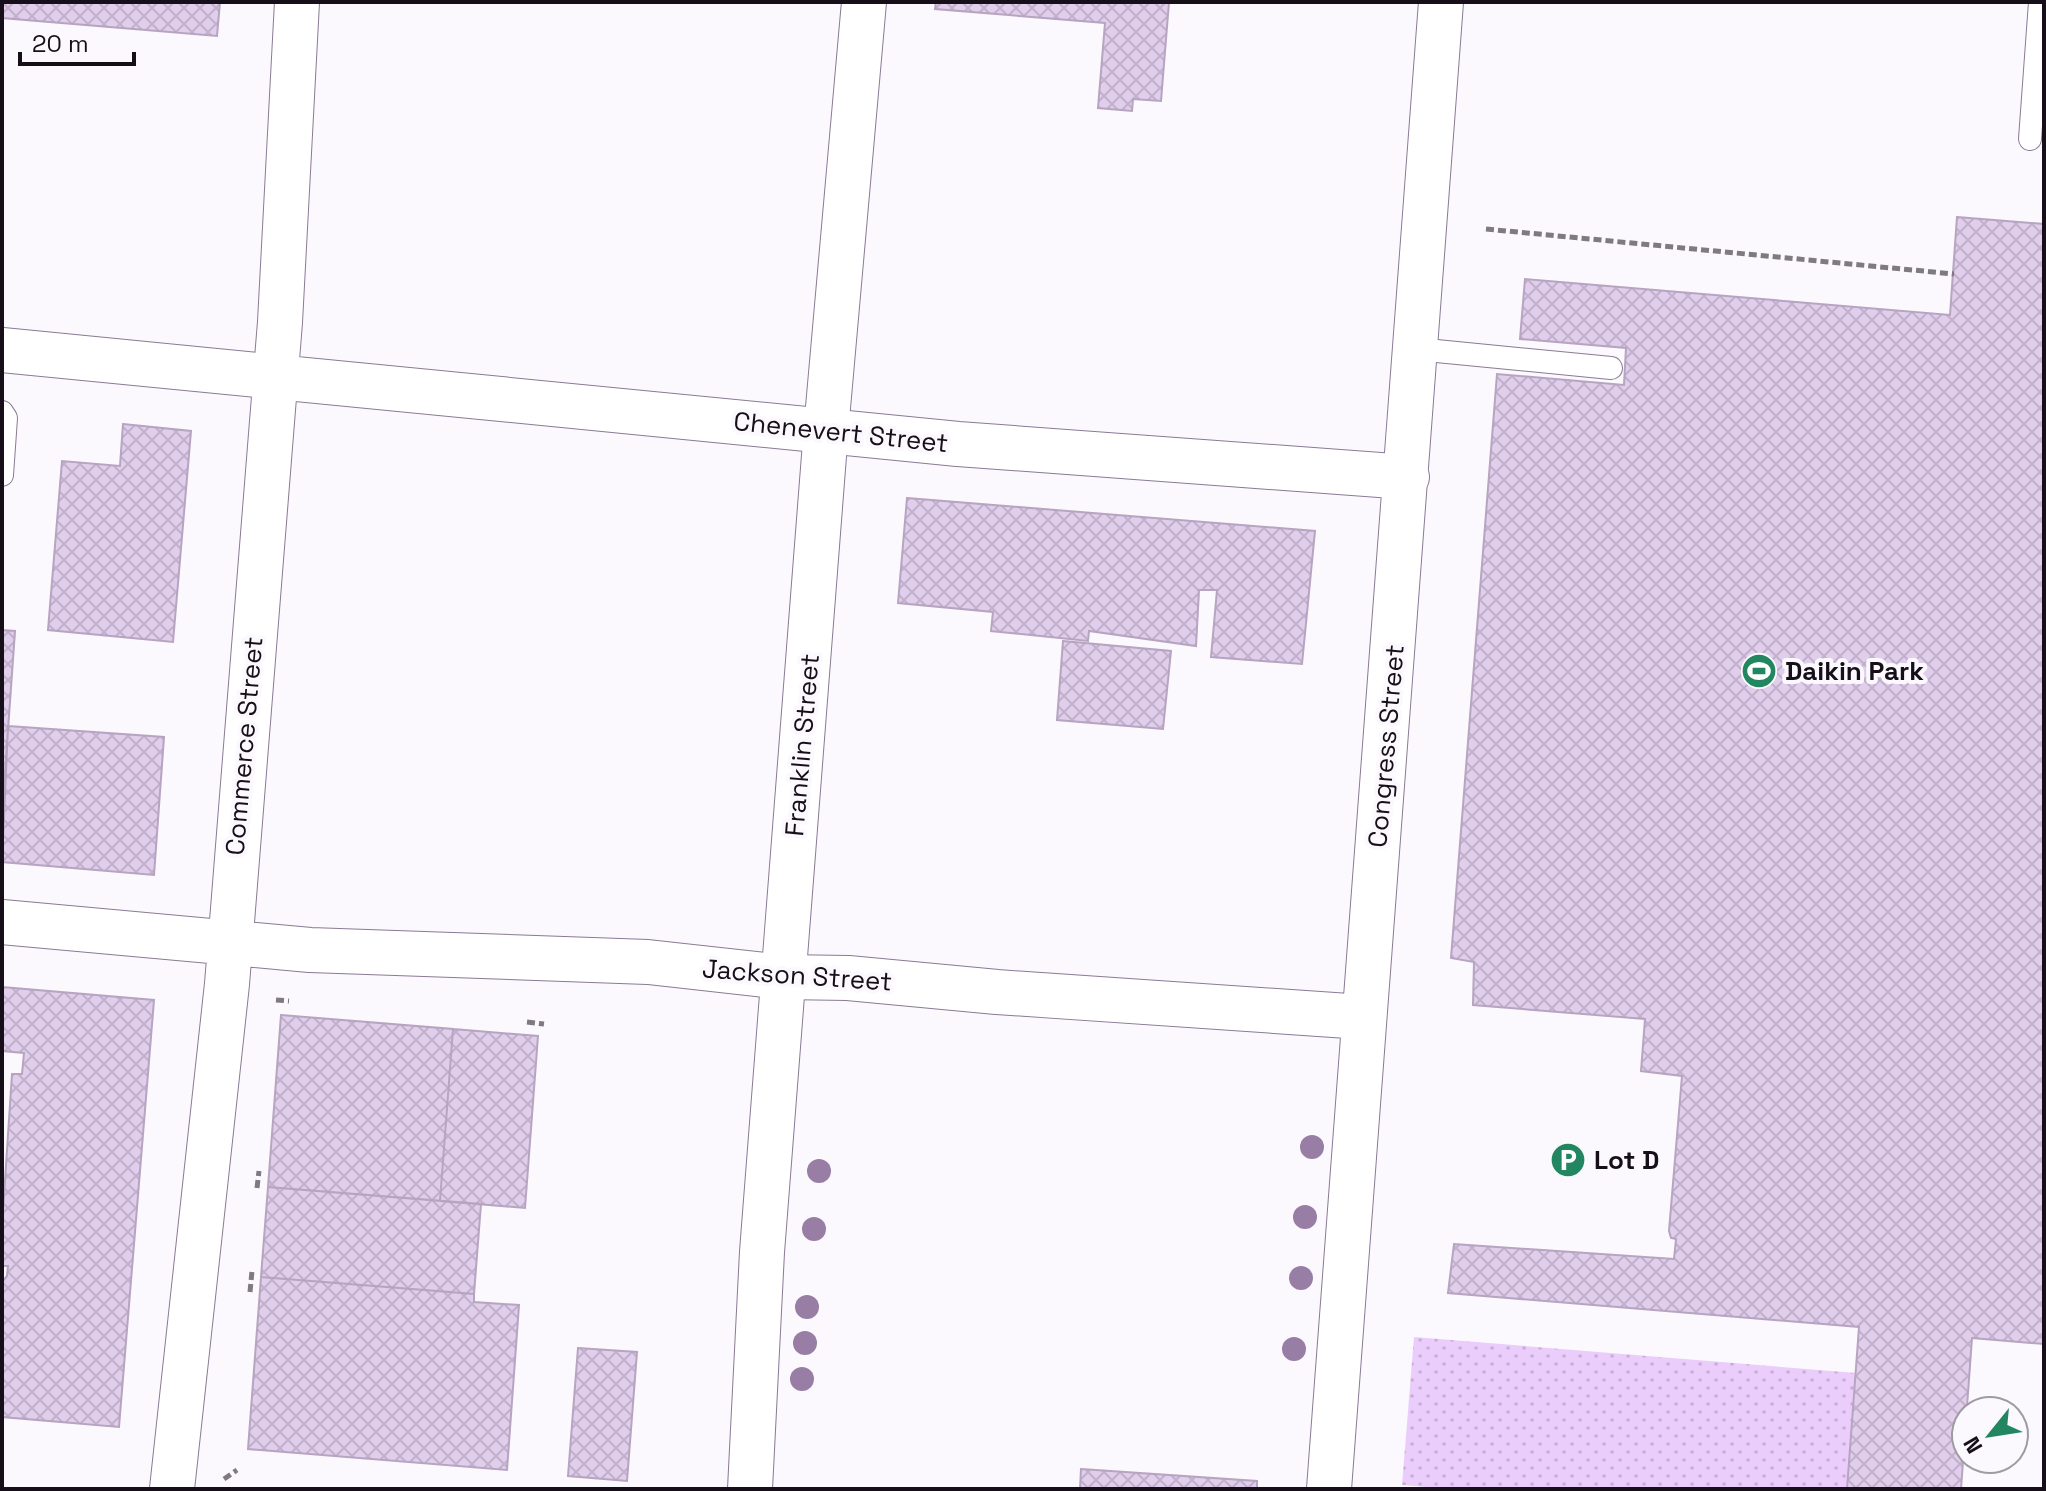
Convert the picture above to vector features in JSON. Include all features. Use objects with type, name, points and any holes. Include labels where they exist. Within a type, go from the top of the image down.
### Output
[{"type":"street","name":"Commerce Street","points":[[172,1489],[230,942],[275,377],[297,2]]},
{"type":"street","name":"Franklin Street","points":[[750,1489],[762,1252],[783,977],[826,430],[864,2]]},
{"type":"street","name":"Congress Street","points":[[1329,1489],[1441,2]]},
{"type":"street","name":"Chenevert Street","points":[[2,350],[826,430],[1407,477]]},
{"type":"street","name":"Jackson Street","points":[[2,922],[310,950],[648,962],[783,977],[848,978],[997,992],[1363,1017]]},
{"type":"lane","points":[[2030,139],[2040,2]]},
{"type":"lane","points":[[1416,349],[1611,368]]},
{"type":"lane","points":[[2,412],[6,418],[2,475]]},
{"type":"path","points":[[1486,229],[1954,274]]},
{"type":"path","points":[[276,1000],[289,1001]]},
{"type":"path","points":[[527,1022],[544,1024]]},
{"type":"path","points":[[257,1188],[259,1171]]},
{"type":"path","points":[[250,1292],[252,1271]]},
{"type":"path","points":[[224,1479],[237,1470]]},
{"type":"shaded area","points":[[1414,1337],[1856,1373],[1847,1489],[1449,1489],[1402,1485]]},
{"type":"building","points":[[2,2],[220,2],[217,36],[2,18]]},
{"type":"building","points":[[936,2],[1169,2],[1161,101],[1133,99],[1132,111],[1098,108],[1105,23],[935,9]]},
{"type":"building","name":"Daikin Park","points":[[1957,217],[2044,224],[2044,1344],[1972,1338],[1968,1395],[1950,1395],[1950,1475],[1962,1475],[1961,1489],[1847,1489],[1859,1327],[1448,1293],[1454,1244],[1674,1259],[1676,1239],[1671,1238],[1669,1231],[1682,1076],[1641,1071],[1645,1019],[1473,1005],[1474,962],[1451,958],[1497,374],[1624,385],[1626,348],[1520,339],[1525,279],[1950,315]]},
{"type":"building","points":[[123,424],[191,431],[173,642],[48,630],[62,461],[120,466]]},
{"type":"building","points":[[907,498],[1315,531],[1302,664],[1211,657],[1217,590],[1199,590],[1196,646],[1089,631],[1088,641],[991,631],[993,612],[898,603]]},
{"type":"building","points":[[2,630],[15,631],[2,815]]},
{"type":"building","points":[[1063,641],[1171,651],[1163,729],[1057,720]]},
{"type":"building","points":[[8,726],[164,737],[154,875],[2,862]]},
{"type":"building","points":[[2,987],[154,1000],[119,1427],[2,1417],[2,1282],[7,1276],[8,1266],[2,1266],[2,1226],[12,1074],[22,1074],[24,1053],[2,1051]]},
{"type":"building","points":[[281,1015],[453,1029],[440,1201],[268,1187]]},
{"type":"building","points":[[453,1029],[538,1036],[525,1208],[440,1201]]},
{"type":"building","points":[[268,1187],[481,1204],[474,1294],[261,1277]]},
{"type":"building","points":[[261,1277],[474,1294],[474,1302],[519,1305],[507,1470],[248,1449]]},
{"type":"building","points":[[578,1348],[637,1352],[627,1481],[568,1476]]},
{"type":"building","points":[[1081,1469],[1257,1481],[1257,1489],[1080,1489]]},
{"type":"place","name":"Daikin Park","points":[[1759,671]]},
{"type":"place","name":"Lot D","points":[[1568,1160]]}]
